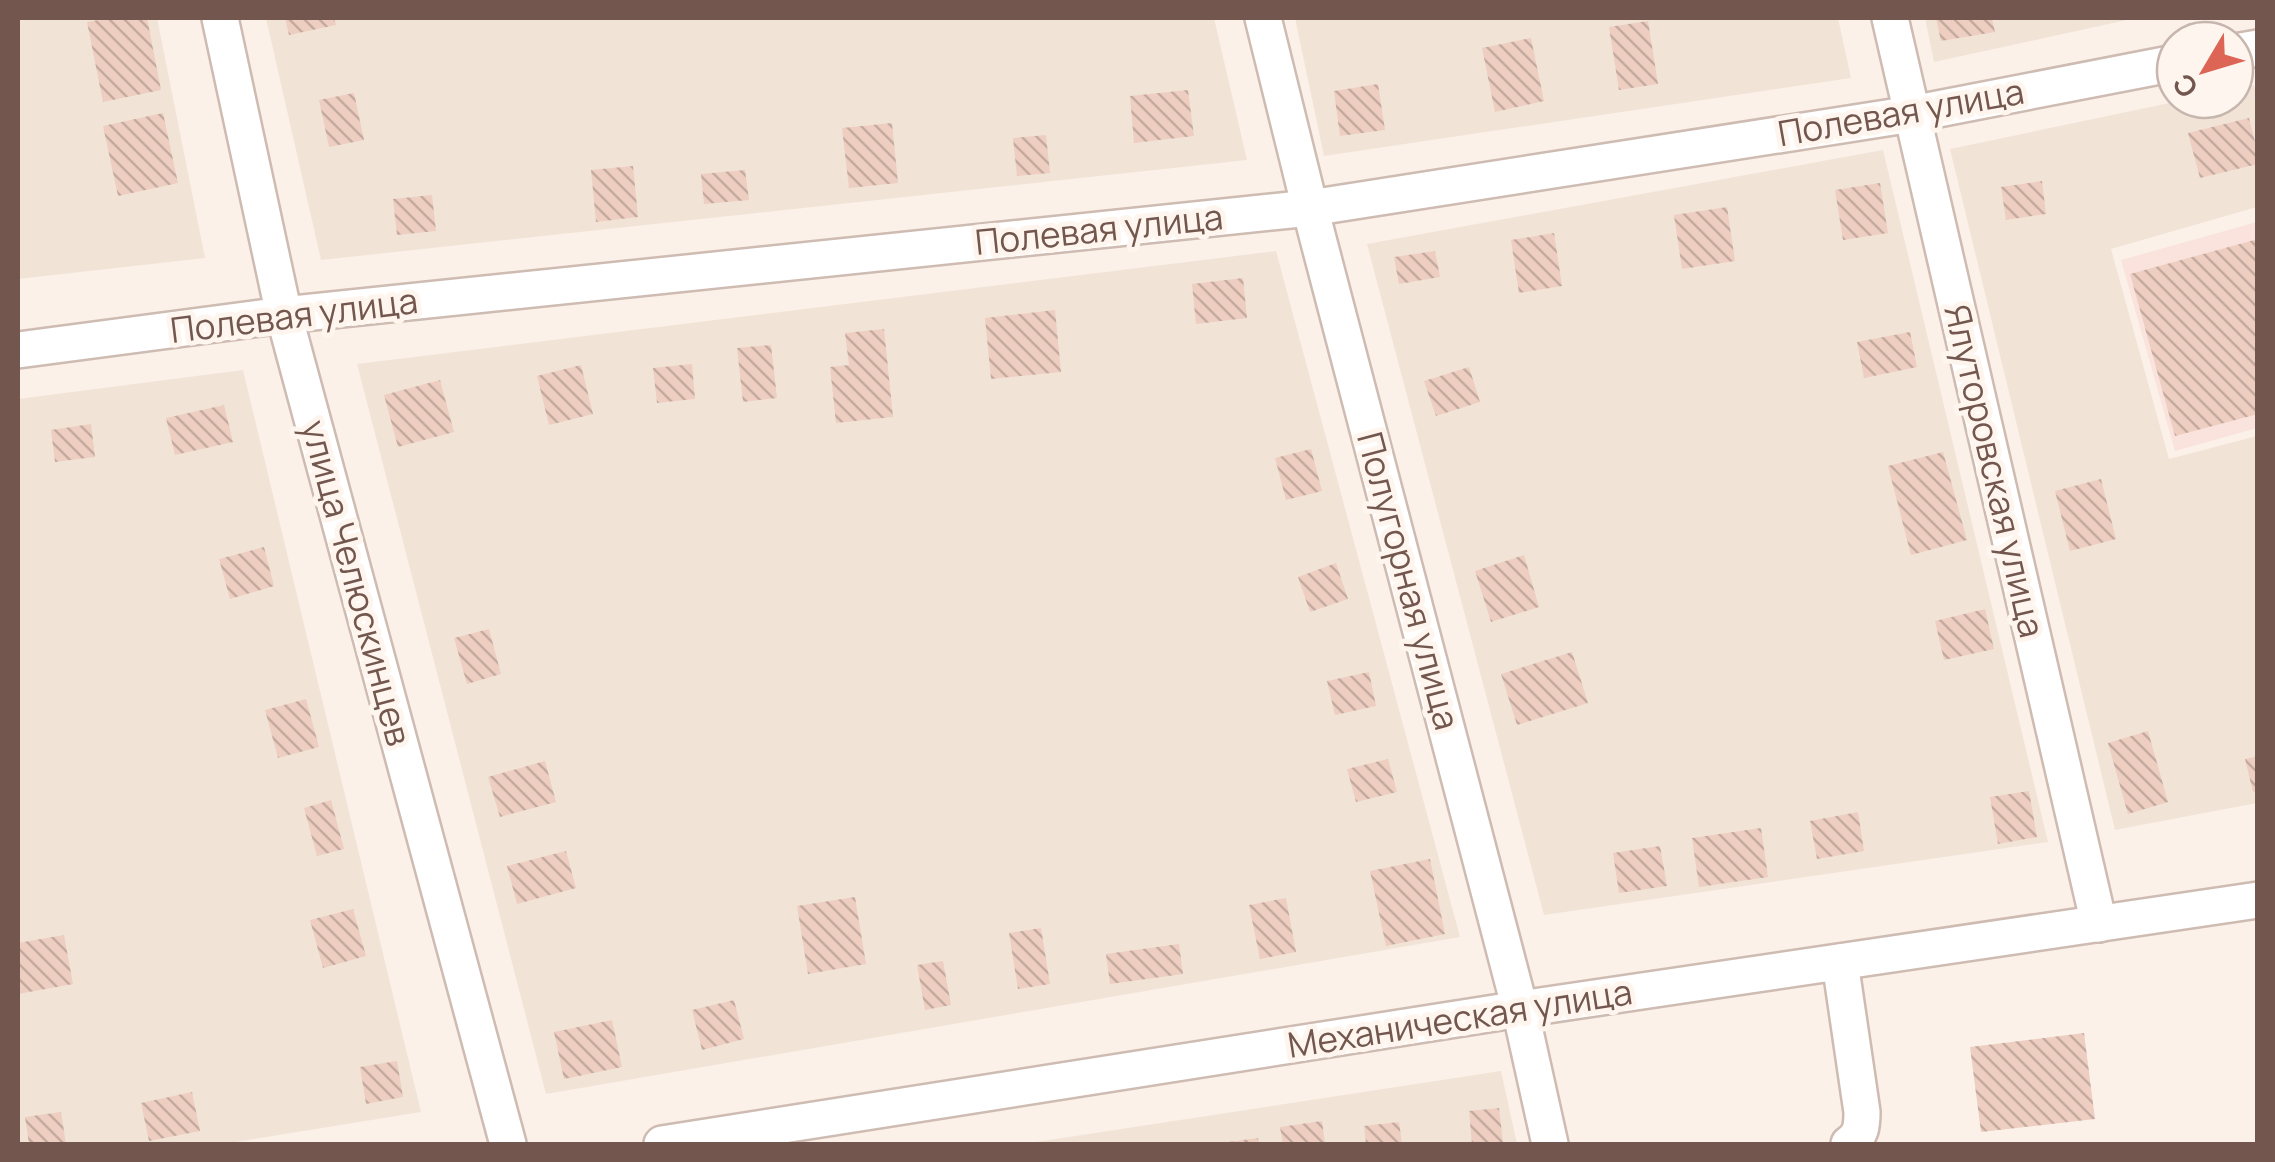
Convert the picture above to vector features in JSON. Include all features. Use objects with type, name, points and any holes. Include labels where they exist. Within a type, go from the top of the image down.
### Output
[{"type":"street","name":"улица Челюскинцев","points":[[220,18],[284,315],[508,1144]]},
{"type":"street","name":"Полугорная улица","points":[[1263,18],[1520,1009],[1550,1144]]},
{"type":"street","name":"Ялуторовская улица","points":[[1890,18],[2098,924]]},
{"type":"street","name":"Полевая улица","points":[[18,350],[284,315],[1310,208],[1912,114],[2155,68]]},
{"type":"street","name":"Механическая улица","points":[[662,1144],[1520,1009],[2258,900]]},
{"type":"street","points":[[1840,962],[1862,1112],[1862,1129],[1849,1144]]},
{"type":"shaded area","points":[[18,18],[157,18],[205,258],[18,279]]},
{"type":"shaded area","points":[[266,18],[1214,18],[1247,160],[321,260]]},
{"type":"shaded area","points":[[1295,18],[1838,18],[1851,78],[1324,156]]},
{"type":"shaded area","points":[[1925,18],[2136,18],[1934,62]]},
{"type":"shaded area","points":[[2255,88],[2257,207],[2111,249],[2169,459],[2257,436],[2257,803],[2115,830],[1950,149],[2155,106],[2155,120],[2255,120]]},
{"type":"shaded area","points":[[1883,150],[2048,842],[1544,915],[1367,244]]},
{"type":"shaded area","points":[[2257,222],[2257,428],[2175,451],[2121,260]]},
{"type":"shaded area","points":[[1276,251],[1460,937],[546,1094],[357,364]]},
{"type":"shaded area","points":[[243,370],[421,1112],[223,1144],[18,1144],[18,399]]},
{"type":"shaded area","points":[[1501,1071],[1517,1144],[1023,1144]]},
{"type":"building","points":[[147,18],[161,90],[103,102],[87,22]]},
{"type":"building","points":[[285,18],[334,18],[336,25],[289,35]]},
{"type":"building","points":[[1936,18],[1992,18],[1995,32],[1941,41]]},
{"type":"building","points":[[1648,21],[1658,84],[1619,90],[1609,27]]},
{"type":"building","points":[[1531,38],[1544,101],[1495,112],[1482,48]]},
{"type":"building","points":[[1378,84],[1385,130],[1340,136],[1334,91]]},
{"type":"building","points":[[1188,90],[1194,136],[1134,143],[1130,96]]},
{"type":"building","points":[[354,93],[364,140],[329,147],[319,100]]},
{"type":"building","points":[[163,113],[178,183],[118,196],[103,126]]},
{"type":"building","points":[[2250,120],[2258,164],[2200,178],[2188,133]]},
{"type":"building","points":[[892,123],[898,183],[849,188],[842,128]]},
{"type":"building","points":[[1046,135],[1050,173],[1017,176],[1013,138]]},
{"type":"building","points":[[633,166],[638,217],[596,222],[591,170]]},
{"type":"building","points":[[745,170],[749,200],[704,204],[701,174]]},
{"type":"building","points":[[2042,181],[2046,214],[2006,220],[2001,187]]},
{"type":"building","points":[[1880,183],[1888,233],[1843,240],[1835,190]]},
{"type":"building","points":[[432,195],[436,231],[397,235],[393,199]]},
{"type":"building","points":[[1727,207],[1735,261],[1682,269],[1674,215]]},
{"type":"building","points":[[1554,233],[1562,286],[1519,293],[1511,240]]},
{"type":"building","points":[[2258,239],[2258,414],[2175,436],[2130,274]]},
{"type":"building","points":[[1435,251],[1440,277],[1399,284],[1394,257]]},
{"type":"building","points":[[1243,278],[1247,318],[1196,324],[1192,284]]},
{"type":"building","points":[[1055,310],[1061,372],[991,379],[985,318]]},
{"type":"building","points":[[884,329],[893,417],[836,423],[830,367],[849,365],[845,333]]},
{"type":"building","points":[[1910,332],[1917,367],[1864,378],[1857,342]]},
{"type":"building","points":[[771,345],[777,398],[743,402],[737,348]]},
{"type":"building","points":[[692,364],[695,399],[657,403],[653,368]]},
{"type":"building","points":[[581,365],[593,414],[549,425],[537,376]]},
{"type":"building","points":[[1469,367],[1480,402],[1436,416],[1424,381]]},
{"type":"building","points":[[440,380],[454,432],[398,447],[384,395]]},
{"type":"building","points":[[224,405],[233,442],[175,455],[166,418]]},
{"type":"building","points":[[91,424],[95,457],[55,462],[51,430]]},
{"type":"building","points":[[1311,449],[1322,491],[1286,500],[1275,458]]},
{"type":"building","points":[[1943,452],[1967,540],[1911,555],[1888,466]]},
{"type":"building","points":[[2101,479],[2116,539],[2070,551],[2055,491]]},
{"type":"building","points":[[264,547],[274,586],[230,599],[219,559]]},
{"type":"building","points":[[1524,555],[1539,607],[1491,622],[1475,571]]},
{"type":"building","points":[[1336,563],[1348,599],[1310,612],[1298,577]]},
{"type":"building","points":[[1985,609],[1994,649],[1944,660],[1935,621]]},
{"type":"building","points":[[489,629],[501,674],[467,684],[454,638]]},
{"type":"building","points":[[1572,652],[1588,703],[1517,725],[1501,674]]},
{"type":"building","points":[[1369,672],[1376,706],[1335,715],[1327,681]]},
{"type":"building","points":[[306,699],[319,747],[278,758],[265,710]]},
{"type":"building","points":[[2148,731],[2168,802],[2128,814],[2108,743]]},
{"type":"building","points":[[2258,756],[2258,791],[2253,792],[2245,759]]},
{"type":"building","points":[[1388,759],[1397,792],[1356,802],[1347,769]]},
{"type":"building","points":[[545,761],[556,802],[500,817],[488,777]]},
{"type":"building","points":[[2029,791],[2037,837],[1998,844],[1990,797]]},
{"type":"building","points":[[331,800],[344,849],[317,856],[304,808]]},
{"type":"building","points":[[1858,812],[1864,851],[1817,859],[1810,821]]},
{"type":"building","points":[[1761,828],[1768,877],[1699,887],[1692,838]]},
{"type":"building","points":[[1660,846],[1667,886],[1619,893],[1613,853]]},
{"type":"building","points":[[566,851],[576,888],[517,904],[507,866]]},
{"type":"building","points":[[1430,859],[1445,934],[1386,946],[1370,871]]},
{"type":"building","points":[[855,897],[866,964],[808,974],[797,906]]},
{"type":"building","points":[[1286,898],[1296,952],[1260,959],[1249,905]]},
{"type":"building","points":[[353,909],[366,956],[323,968],[310,920]]},
{"type":"building","points":[[1041,928],[1050,984],[1018,989],[1009,933]]},
{"type":"building","points":[[64,935],[73,984],[18,994],[18,943]]},
{"type":"building","points":[[1179,944],[1183,974],[1110,984],[1106,954]]},
{"type":"building","points":[[943,961],[951,1005],[925,1010],[917,965]]},
{"type":"building","points":[[734,1000],[744,1039],[702,1050],[692,1010]]},
{"type":"building","points":[[612,1020],[622,1067],[564,1079],[554,1032]]},
{"type":"building","points":[[2084,1033],[2095,1119],[1981,1132],[1970,1047]]},
{"type":"building","points":[[397,1061],[403,1097],[366,1104],[360,1067]]},
{"type":"building","points":[[192,1092],[200,1131],[149,1141],[141,1103]]},
{"type":"building","points":[[1499,1108],[1503,1143],[1472,1144],[1469,1111]]},
{"type":"building","points":[[61,1112],[66,1144],[29,1144],[25,1117]]},
{"type":"building","points":[[1322,1121],[1325,1144],[1283,1144],[1280,1127]]},
{"type":"building","points":[[1399,1122],[1402,1144],[1366,1144],[1364,1126]]},
{"type":"building","points":[[1258,1138],[1259,1144],[1228,1144],[1228,1142]]}]
